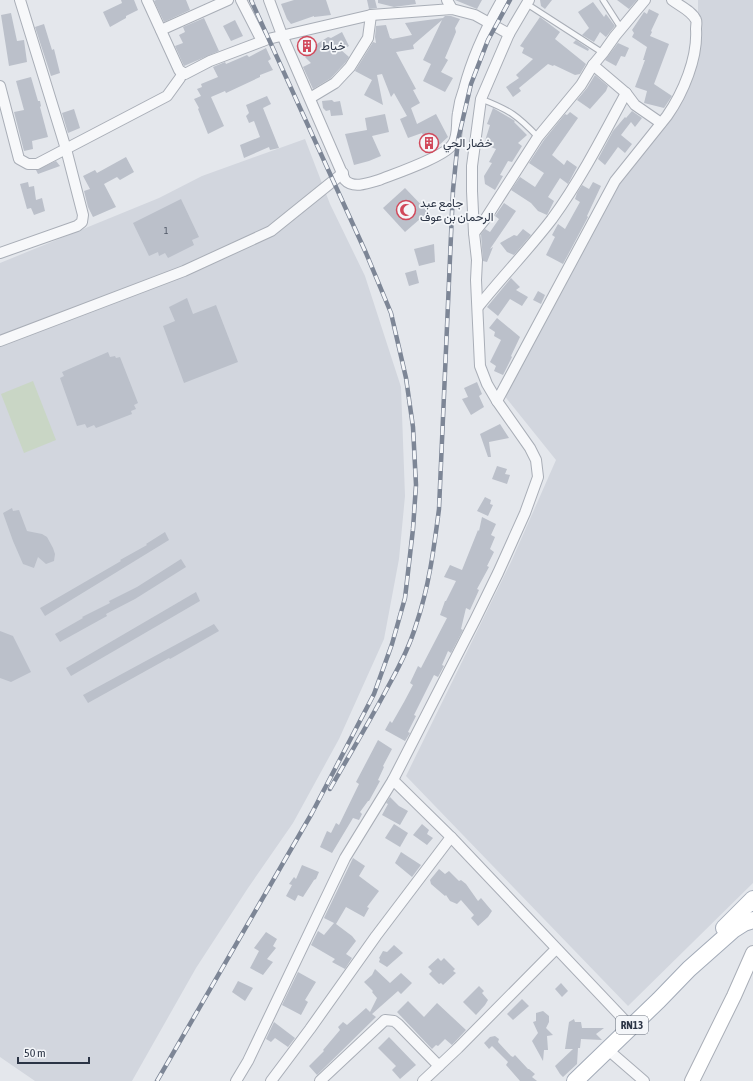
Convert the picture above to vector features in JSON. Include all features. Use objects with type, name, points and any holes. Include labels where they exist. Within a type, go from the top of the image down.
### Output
[{"type":"main road","name":"RN13","points":[[575,1081],[689,969],[701,951],[753,899]]},
{"type":"main road","points":[[689,969],[733,930],[744,923],[753,920]]},
{"type":"main road","points":[[692,1081],[734,996],[753,953]]},
{"type":"main road","points":[[734,996],[753,968]]},
{"type":"street","points":[[0,253],[77,226],[82,222],[83,215],[66,149],[20,0]]},
{"type":"street","points":[[147,0],[179,70],[182,73]]},
{"type":"street","points":[[161,30],[228,0]]},
{"type":"street","points":[[241,0],[262,41]]},
{"type":"street","points":[[269,0],[282,35],[343,173],[348,183],[356,185],[369,183],[420,164],[448,150],[452,145],[456,136],[458,113],[464,88],[476,52],[489,22],[502,0]]},
{"type":"street","points":[[474,233],[486,218],[538,138],[581,85],[593,65],[621,28],[645,0]]},
{"type":"street","points":[[497,401],[616,181],[674,105],[682,89],[690,68],[697,33],[696,20],[690,12],[672,0]]},
{"type":"street","points":[[236,1081],[248,1061],[345,858],[393,780],[498,574],[530,500],[538,477],[536,460],[530,448],[497,401],[487,384],[480,366],[477,260],[472,190],[472,166],[482,99],[509,34],[527,2]]},
{"type":"street","points":[[182,73],[188,73],[210,61],[282,35],[371,15],[449,4],[475,15],[509,34]]},
{"type":"street","points":[[310,98],[334,83],[350,67],[368,38],[371,15]]},
{"type":"street","points":[[593,65],[626,93],[635,105],[661,123]]},
{"type":"street","points":[[0,86],[19,159],[28,164],[37,164],[168,96],[182,73]]},
{"type":"street","points":[[478,307],[499,280],[553,218],[575,186],[626,93]]},
{"type":"street","points":[[0,341],[184,271],[271,231],[343,173]]},
{"type":"street","points":[[393,780],[451,837],[631,1027]]},
{"type":"street","points":[[272,1081],[376,936],[451,837]]},
{"type":"street","points":[[423,1081],[556,949]]},
{"type":"street","points":[[320,1081],[385,1020],[394,1021],[398,1024],[439,1066]]},
{"type":"street","points":[[607,1049],[644,1081]]},
{"type":"lane","points":[[603,0],[621,28]]},
{"type":"lane","points":[[527,2],[603,53]]},
{"type":"lane","points":[[482,99],[501,106],[519,118],[538,138]]},
{"type":"shaded area","points":[[698,0],[753,0],[753,883],[628,1006],[406,776],[511,562],[556,460],[503,394],[618,186],[677,108],[698,53]]},
{"type":"shaded area","points":[[305,139],[330,204],[365,276],[401,387],[405,496],[399,559],[384,639],[339,739],[293,823],[248,888],[196,968],[132,1081],[35,1081],[0,1057],[0,263],[159,198],[202,176]]},
{"type":"green space","points":[[33,381],[56,440],[24,453],[1,394]]},
{"type":"building","points":[[121,0],[134,0],[138,10],[110,27],[103,12],[122,3]]},
{"type":"building","points":[[186,0],[190,10],[164,22],[154,1]]},
{"type":"building","points":[[294,0],[326,0],[331,15],[314,16],[291,24],[287,19],[281,4]]},
{"type":"building","points":[[367,0],[375,0],[377,8],[369,9]]},
{"type":"building","points":[[378,0],[415,0],[416,4],[394,7],[378,3]]},
{"type":"building","points":[[455,0],[482,0],[477,9]]},
{"type":"building","points":[[540,0],[552,0],[545,9],[541,6]]},
{"type":"building","points":[[617,0],[637,0],[629,9]]},
{"type":"building","points":[[593,2],[604,17],[606,14],[615,26],[606,37],[600,32],[594,42],[582,35],[589,28],[578,12]]},
{"type":"building","points":[[649,9],[659,14],[650,36],[669,44],[654,84],[672,96],[664,108],[644,103],[647,91],[635,87],[645,60],[643,60],[647,47],[632,37],[634,33],[632,30],[644,12],[647,14]]},
{"type":"building","points":[[11,13],[17,41],[24,40],[27,62],[9,66],[1,15]]},
{"type":"building","points":[[445,16],[460,19],[455,28],[456,32],[445,58],[448,60],[441,72],[453,78],[445,92],[423,81],[431,64],[423,60],[442,20],[413,45],[414,49],[396,52],[416,89],[413,90],[420,103],[411,108],[417,124],[436,114],[448,137],[438,146],[429,148],[422,133],[408,138],[400,119],[407,116],[394,93],[391,97],[382,74],[377,75],[383,105],[364,95],[372,80],[355,71],[373,42],[376,43],[376,26],[386,25],[390,38],[392,39],[412,35],[405,23],[443,18]]},
{"type":"building","points":[[540,17],[560,32],[555,39],[586,64],[580,74],[575,75],[554,65],[548,64],[519,88],[521,91],[513,97],[506,87],[519,78],[516,75],[533,59],[522,53],[524,48],[520,46]]},
{"type":"building","points":[[204,18],[219,51],[184,66],[175,46],[183,43],[179,35],[185,32],[183,27]]},
{"type":"building","points":[[235,20],[243,36],[231,41],[223,26]]},
{"type":"building","points":[[44,24],[52,50],[54,49],[60,73],[51,76],[35,27]]},
{"type":"building","points":[[342,32],[349,46],[341,50],[349,57],[331,78],[313,89],[303,67],[311,63],[305,57],[308,54],[302,44],[311,41],[312,47],[328,37],[331,38]]},
{"type":"building","points":[[576,40],[589,49],[588,51],[573,43]]},
{"type":"building","points":[[618,43],[629,48],[625,57],[621,56],[616,66],[605,60]]},
{"type":"building","points":[[266,48],[271,59],[268,61],[273,70],[260,75],[260,77],[226,93],[225,91],[211,97],[224,126],[208,134],[198,109],[199,108],[194,99],[201,96],[197,89],[202,87],[201,84],[218,77],[213,67],[225,62],[226,64],[247,55],[249,57]]},
{"type":"building","points":[[595,75],[608,86],[606,91],[590,109],[577,100]]},
{"type":"building","points":[[31,77],[38,101],[40,101],[40,107],[48,137],[32,141],[33,149],[24,151],[14,112],[24,110],[16,81]]},
{"type":"building","points":[[267,96],[271,104],[263,108],[279,148],[270,150],[269,147],[244,158],[240,145],[260,137],[254,121],[249,123],[246,116],[249,113],[246,105]]},
{"type":"building","points":[[332,100],[334,102],[340,101],[343,115],[331,116],[330,110],[326,111],[323,108],[322,101]]},
{"type":"building","points":[[493,108],[515,121],[514,122],[527,135],[518,143],[522,146],[512,162],[508,161],[500,175],[503,176],[495,190],[485,184],[484,176],[492,163],[489,162],[496,149],[484,144],[490,125],[487,124]]},
{"type":"building","points":[[74,109],[80,128],[68,133],[62,113]]},
{"type":"building","points":[[632,111],[642,118],[635,127],[631,122],[621,135],[632,144],[625,153],[618,147],[605,165],[598,159],[613,131]]},
{"type":"building","points":[[570,112],[578,118],[552,155],[564,165],[567,160],[577,167],[568,184],[560,178],[548,197],[554,201],[547,215],[538,211],[531,203],[511,190],[520,177],[535,187],[544,173],[529,163],[544,140],[565,114],[567,115]]},
{"type":"building","points":[[385,114],[389,132],[372,136],[381,156],[354,165],[345,134],[367,130],[365,118]]},
{"type":"building","points":[[126,157],[134,172],[120,180],[117,177],[104,184],[116,207],[93,217],[88,207],[84,191],[90,189],[83,176],[95,170],[97,173]]},
{"type":"building","points":[[56,161],[60,166],[38,174],[36,170]]},
{"type":"building","points":[[28,182],[29,187],[34,186],[36,200],[42,198],[45,211],[34,215],[31,208],[27,209],[20,184]]},
{"type":"building","points":[[593,182],[601,186],[587,216],[588,217],[563,264],[546,255],[555,237],[552,235],[558,224],[565,229],[580,202],[575,199],[582,185],[589,189]]},
{"type":"building","name":"جامع عبد الرحمان بن عوف","points":[[405,188],[428,212],[405,232],[383,208]]},
{"type":"building","points":[[181,199],[199,237],[192,240],[194,245],[168,258],[165,253],[159,256],[158,252],[149,256],[133,223]]},
{"type":"building","points":[[504,203],[516,211],[490,249],[493,247],[487,262],[483,261],[481,234],[485,229],[490,232],[499,219],[495,216]]},
{"type":"building","points":[[523,229],[531,235],[514,255],[507,252],[500,243],[514,235],[517,236]]},
{"type":"building","points":[[434,244],[435,262],[419,266],[414,249]]},
{"type":"building","points":[[416,270],[419,283],[409,286],[405,273]]},
{"type":"building","points":[[511,278],[520,287],[516,290],[528,297],[522,306],[510,299],[498,316],[487,307]]},
{"type":"building","points":[[538,291],[545,295],[541,304],[533,300]]},
{"type":"building","points":[[187,298],[193,314],[216,305],[238,362],[184,383],[163,326],[175,321],[169,307]]},
{"type":"building","points":[[497,318],[520,337],[503,375],[494,371],[496,366],[490,362],[501,340],[494,336],[495,332],[489,328]]},
{"type":"building","points":[[108,352],[110,357],[120,357],[138,403],[134,405],[136,409],[131,411],[132,414],[96,428],[94,425],[87,428],[85,424],[77,426],[60,378],[64,376],[62,372]]},
{"type":"building","points":[[477,382],[482,394],[479,396],[484,407],[471,415],[462,399],[468,397],[464,388]]},
{"type":"building","points":[[500,424],[509,438],[489,442],[491,457],[488,457],[480,434]]},
{"type":"building","points":[[497,466],[507,469],[505,474],[510,475],[507,484],[492,479]]},
{"type":"building","points":[[485,497],[491,500],[490,504],[493,505],[488,516],[477,511]]},
{"type":"building","points":[[12,508],[13,511],[19,510],[27,531],[42,534],[47,537],[55,554],[54,561],[46,564],[38,557],[34,568],[23,564],[3,513]]},
{"type":"building","points":[[482,517],[496,524],[491,535],[495,537],[490,549],[494,552],[487,566],[489,567],[477,589],[479,590],[470,610],[466,608],[461,629],[463,630],[451,653],[448,651],[442,665],[444,666],[438,677],[434,675],[414,715],[416,716],[408,732],[410,733],[405,741],[385,730],[390,721],[392,723],[404,702],[413,685],[410,683],[418,666],[421,668],[447,618],[440,615],[445,601],[456,581],[444,577],[450,565],[462,570],[478,530],[479,531]]},
{"type":"building","points":[[165,532],[169,540],[45,616],[40,608],[121,561],[120,560],[147,545],[146,544]]},
{"type":"building","points":[[181,559],[186,567],[135,599],[106,614],[107,616],[60,642],[55,634],[83,618],[82,617],[110,603],[109,601],[137,587]]},
{"type":"building","points":[[196,592],[200,601],[71,676],[66,668]]},
{"type":"building","points":[[214,624],[219,631],[170,659],[169,658],[88,703],[83,695]]},
{"type":"building","points":[[0,631],[13,636],[31,672],[11,682],[0,678]]},
{"type":"building","points":[[378,740],[392,749],[383,766],[384,767],[378,780],[380,781],[369,801],[360,812],[362,814],[359,820],[353,818],[332,853],[320,847],[327,831],[331,833],[336,823],[339,825],[359,784],[356,782]]},
{"type":"building","points":[[390,797],[399,806],[408,811],[400,825],[382,815],[388,804],[386,803]]},
{"type":"building","points":[[394,824],[408,833],[400,847],[385,838]]},
{"type":"building","points":[[422,824],[429,830],[427,834],[433,838],[427,845],[413,835]]},
{"type":"building","points":[[401,852],[421,865],[412,877],[395,863]]},
{"type":"building","points":[[353,858],[365,866],[359,876],[379,891],[367,907],[369,908],[364,917],[346,907],[336,924],[352,936],[356,941],[346,954],[352,958],[345,969],[332,962],[335,959],[311,945],[318,931],[324,935],[334,923],[324,918]]},
{"type":"building","points":[[302,865],[319,872],[316,879],[303,897],[298,895],[295,901],[286,896],[292,885],[289,884],[294,877],[296,879]]},
{"type":"building","points":[[439,869],[445,874],[449,871],[459,881],[461,880],[466,884],[478,901],[481,898],[492,911],[478,926],[471,918],[474,915],[461,900],[457,904],[450,901],[446,895],[445,896],[431,884],[430,880]]},
{"type":"building","points":[[266,932],[277,939],[273,946],[276,948],[267,959],[273,962],[263,975],[250,968],[259,951],[254,948]]},
{"type":"building","points":[[394,945],[403,953],[387,967],[379,962],[379,958],[383,951],[387,952]]},
{"type":"building","points":[[438,958],[441,961],[444,958],[455,969],[453,971],[456,973],[443,985],[441,983],[439,984],[429,974],[432,971],[428,967]]},
{"type":"building","points":[[375,969],[390,983],[401,973],[412,983],[401,994],[398,991],[372,1014],[376,1017],[317,1075],[309,1066],[324,1051],[323,1050],[340,1030],[338,1027],[343,1022],[347,1025],[366,1008],[370,1012],[377,998],[372,992],[373,991],[364,982],[372,975]]},
{"type":"building","points":[[298,972],[316,982],[305,1000],[308,1002],[301,1015],[282,1005]]},
{"type":"building","points":[[238,981],[253,988],[245,1001],[232,992]]},
{"type":"building","points":[[561,983],[568,991],[562,997],[555,989]]},
{"type":"building","points":[[479,986],[484,991],[482,993],[488,1000],[476,1015],[463,1002]]},
{"type":"building","points":[[522,999],[529,1006],[513,1020],[507,1014]]},
{"type":"building","points":[[408,1001],[424,1017],[437,1003],[466,1030],[452,1045],[445,1039],[438,1046],[436,1045],[432,1049],[397,1012]]},
{"type":"building","points":[[543,1011],[549,1016],[549,1022],[546,1028],[553,1035],[547,1036],[548,1050],[544,1050],[543,1061],[532,1041],[538,1033],[533,1022],[536,1021],[536,1013]]},
{"type":"building","points":[[574,1019],[575,1022],[581,1022],[582,1028],[604,1028],[596,1034],[602,1040],[581,1039],[580,1048],[578,1048],[577,1064],[563,1077],[555,1066],[573,1049],[565,1049],[569,1022]]},
{"type":"building","points":[[274,1022],[295,1038],[288,1047],[275,1038],[271,1042],[266,1039]]},
{"type":"building","points":[[495,1036],[499,1039],[498,1042],[511,1056],[513,1057],[515,1055],[535,1074],[532,1077],[537,1081],[520,1081],[506,1065],[508,1062],[492,1046],[489,1049],[484,1043],[490,1037]]},
{"type":"building","points":[[389,1037],[416,1065],[400,1079],[392,1070],[396,1066],[378,1048]]},
{"type":"railway","points":[[157,1081],[312,813],[374,694],[392,644],[405,598],[413,529],[416,485],[413,427],[406,378],[391,313],[366,253],[251,0]]},
{"type":"railway","points":[[330,789],[394,676],[404,655],[421,611],[428,582],[439,509],[453,190],[458,140],[471,84],[488,40],[510,0]]},
{"type":"place","name":"خياط","points":[[307,46]]},
{"type":"place","name":"خضار الحي","points":[[429,143]]},
{"type":"place","name":"جامع عبد الرحمان بن عوف","points":[[406,210]]}]
